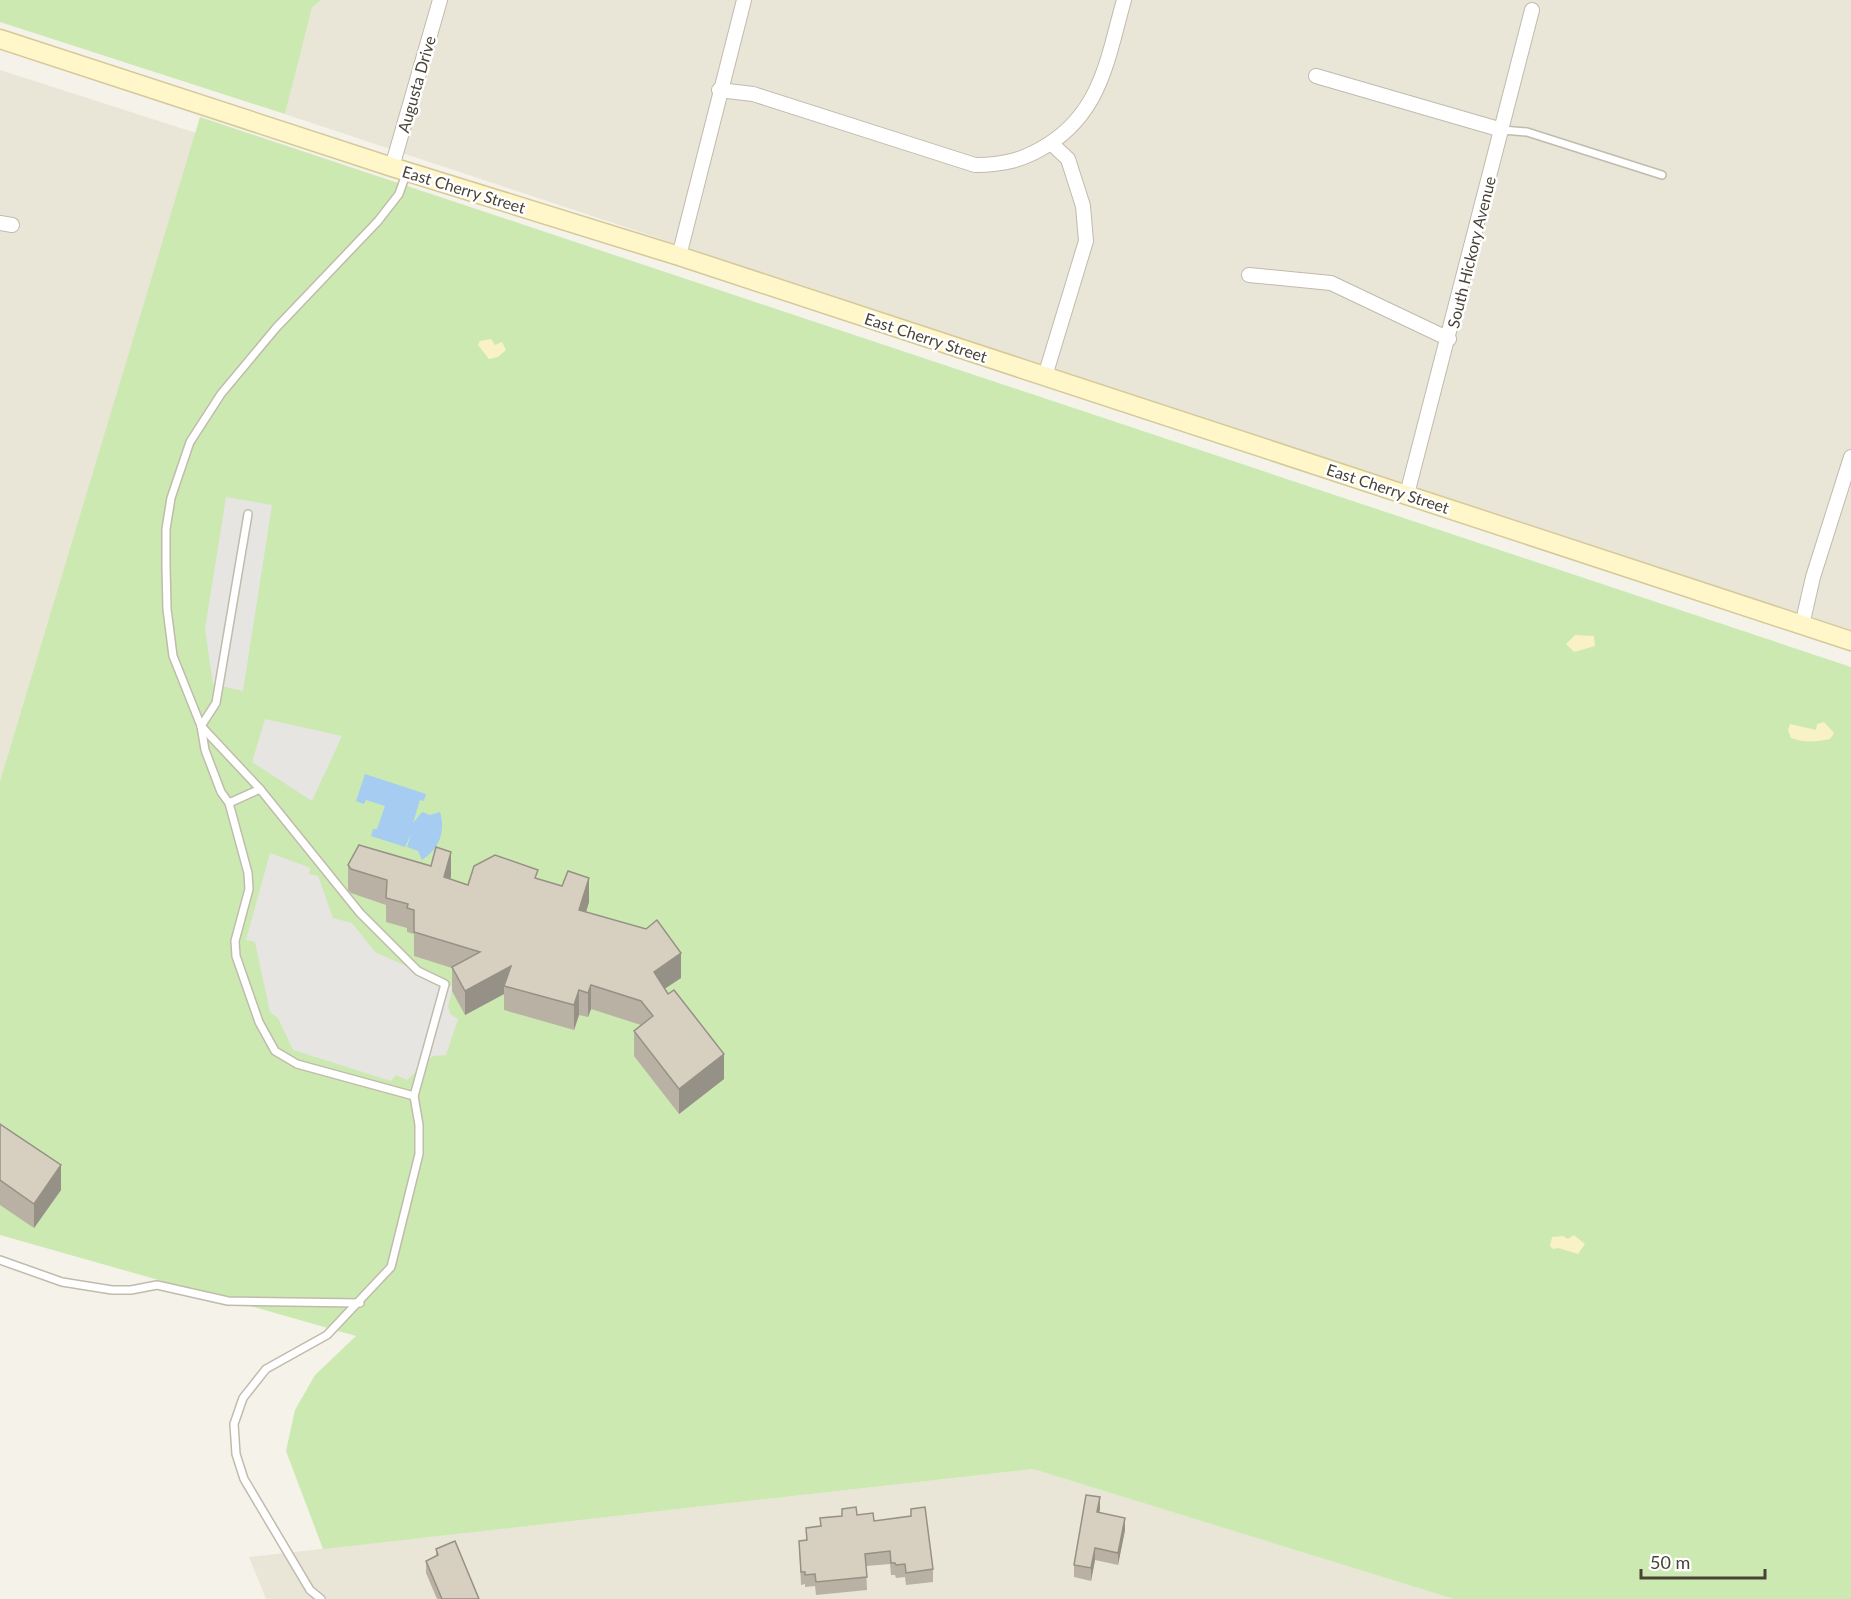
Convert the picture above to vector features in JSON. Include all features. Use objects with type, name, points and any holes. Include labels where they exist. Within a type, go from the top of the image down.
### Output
[{"type":"street","name":"Augusta Drive","points":[[400,169],[440,0]]},
{"type":"street","points":[[679,256],[719,90],[744,0]]},
{"type":"street","points":[[719,90],[753,94],[975,165],[998,165],[1027,158],[1051,143],[1083,115],[1101,79],[1124,0]]},
{"type":"street","name":"South Hickory Avenue","points":[[1407,494],[1449,339],[1532,10]]},
{"type":"street","name":"East Cherry Street","points":[[0,39],[400,169],[679,256],[1407,494],[1628,570],[1851,641]]},
{"type":"street","points":[[1316,76],[1502,130]]},
{"type":"street","points":[[1045,376],[1086,241],[1083,206],[1068,159],[1051,143]]},
{"type":"street","points":[[1249,275],[1330,283],[1449,339]]},
{"type":"street","points":[[1802,626],[1813,577],[1851,457]]},
{"type":"lane","points":[[1502,130],[1527,132],[1662,175]]},
{"type":"lane","points":[[400,169],[399,194],[376,224],[276,328],[221,394],[190,442],[180,469],[166,530],[167,609],[173,656],[201,726],[205,750],[221,792],[229,803],[248,873],[249,889],[235,940],[236,956],[260,1022],[275,1051],[297,1064],[414,1096]]},
{"type":"lane","points":[[201,726],[216,703],[248,514]]},
{"type":"lane","points":[[201,726],[260,789],[360,913],[418,971],[446,984],[414,1096],[419,1125],[419,1154],[391,1267],[360,1303],[327,1335],[266,1369],[243,1398],[234,1424],[236,1454],[244,1479],[310,1590],[321,1599]]},
{"type":"lane","points":[[229,803],[260,789]]},
{"type":"lane","points":[[0,1260],[62,1282],[112,1290],[157,1285],[228,1301],[360,1303]]},
{"type":"shaded area","points":[[321,0],[1851,0],[1851,630],[1155,403],[285,114],[312,8]]},
{"type":"shaded area","points":[[0,70],[196,133],[0,781]]},
{"type":"shaded area","points":[[226,497],[272,505],[243,691],[213,684],[205,629]]},
{"type":"shaded area","points":[[265,719],[342,736],[312,801],[252,762]]},
{"type":"shaded area","points":[[270,853],[311,868],[308,874],[318,876],[333,918],[352,923],[375,952],[453,987],[448,1006],[450,1014],[458,1019],[446,1055],[433,1056],[407,1080],[396,1075],[391,1081],[293,1050],[278,1018],[270,1012],[255,942],[246,940]]},
{"type":"shaded area","points":[[1033,1469],[1454,1599],[266,1599],[249,1557]]},
{"type":"green space","points":[[0,0],[321,0],[312,8],[285,114],[0,22]]},
{"type":"green space","points":[[200,117],[1851,667],[1851,1599],[1454,1599],[1033,1469],[323,1549],[286,1451],[295,1410],[315,1375],[356,1336],[0,1235],[0,781]]},
{"type":"sand","points":[[491,339],[495,345],[502,342],[506,350],[498,357],[489,359],[478,345],[480,341]]},
{"type":"sand","points":[[1575,635],[1594,636],[1595,646],[1574,652],[1566,644]]},
{"type":"sand","points":[[1824,722],[1834,733],[1830,739],[1801,741],[1791,738],[1788,730],[1790,724],[1816,730],[1817,724]]},
{"type":"sand","points":[[1574,1235],[1585,1244],[1578,1254],[1558,1248],[1553,1249],[1550,1246],[1552,1237],[1563,1236],[1568,1239]]},
{"type":"water","points":[[365,774],[426,794],[424,801],[420,800],[413,823],[422,812],[430,815],[440,812],[442,826],[440,839],[428,856],[422,860],[418,851],[407,847],[411,834],[405,847],[371,836],[373,829],[377,829],[385,806],[366,800],[364,804],[356,801]]},
{"type":"building","points":[[359,845],[431,866],[436,847],[451,852],[444,877],[468,885],[474,866],[495,855],[538,870],[535,878],[562,886],[568,871],[589,878],[579,910],[646,929],[657,920],[681,953],[654,972],[668,994],[674,990],[724,1054],[679,1089],[634,1031],[653,1016],[641,1001],[591,985],[588,993],[579,990],[574,1005],[504,986],[511,966],[465,991],[452,967],[480,952],[414,932],[414,910],[407,908],[408,904],[386,898],[387,880],[351,869],[348,865]]},
{"type":"building","points":[[0,1124],[61,1165],[34,1204],[0,1180]]},
{"type":"building","points":[[1086,1495],[1100,1497],[1097,1512],[1125,1518],[1118,1553],[1095,1548],[1091,1568],[1074,1565]]},
{"type":"building","points":[[856,1507],[857,1515],[873,1513],[874,1521],[911,1516],[911,1509],[925,1507],[933,1569],[906,1573],[905,1564],[891,1563],[890,1551],[865,1554],[867,1577],[816,1582],[815,1574],[805,1575],[805,1572],[801,1572],[799,1541],[807,1540],[806,1528],[821,1526],[820,1518],[842,1516],[842,1509]]},
{"type":"building","points":[[455,1541],[479,1599],[442,1599],[426,1561],[438,1555],[436,1549]]}]
